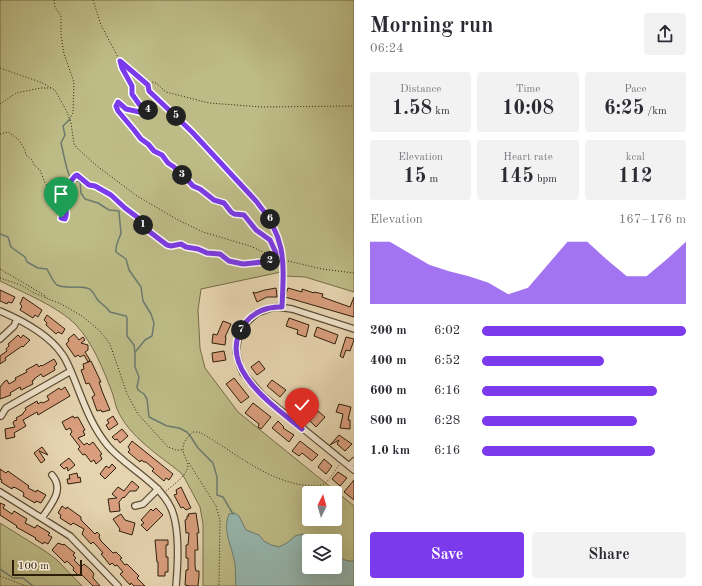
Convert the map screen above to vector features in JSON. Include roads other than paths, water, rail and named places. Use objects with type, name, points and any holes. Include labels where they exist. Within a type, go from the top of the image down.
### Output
[{"type":"street","points":[[354,329],[292,309],[282,307],[270,308],[257,313],[242,328],[238,338],[236,352],[243,373],[263,396],[352,468],[354,460]]},
{"type":"street","points":[[0,311],[17,319],[52,342],[62,354],[71,371],[92,421],[102,438],[122,460],[160,492],[171,508],[176,524],[176,586]]},
{"type":"street","points":[[0,339],[14,326],[17,319]]},
{"type":"street","points":[[1,416],[6,408],[71,371]]},
{"type":"street","points":[[42,518],[58,491],[58,484],[52,475]]},
{"type":"street","points":[[0,492],[70,536],[118,586]]},
{"type":"street","points":[[135,506],[143,504],[160,492]]},
{"type":"lane","points":[[282,307],[284,261]]},
{"type":"water","points":[[235,513],[239,516],[246,530],[259,535],[264,541],[271,545],[279,547],[287,543],[295,536],[302,534],[302,574],[342,574],[342,558],[348,561],[354,561],[354,586],[236,586],[234,557],[227,533],[227,520],[229,514]]},
{"type":"waterway","points":[[70,119],[63,126],[65,135],[61,143],[70,176],[71,178],[80,182],[81,193],[85,199],[98,203],[109,210],[119,211],[121,233],[116,252],[126,259],[129,270],[141,287],[143,301],[151,314],[154,323],[152,336],[145,340],[136,351]]},
{"type":"waterway","points":[[0,234],[8,237],[11,247],[25,257],[27,262],[38,268],[47,269],[57,285],[88,288],[110,312],[126,316],[127,336],[134,345],[135,367],[139,377],[137,387],[147,399],[149,417],[167,426],[179,428],[187,432],[198,448],[213,463],[217,477],[217,495],[223,497],[233,514]]},
{"type":"waterway","points":[[0,569],[13,578],[23,578],[33,586]]}]
